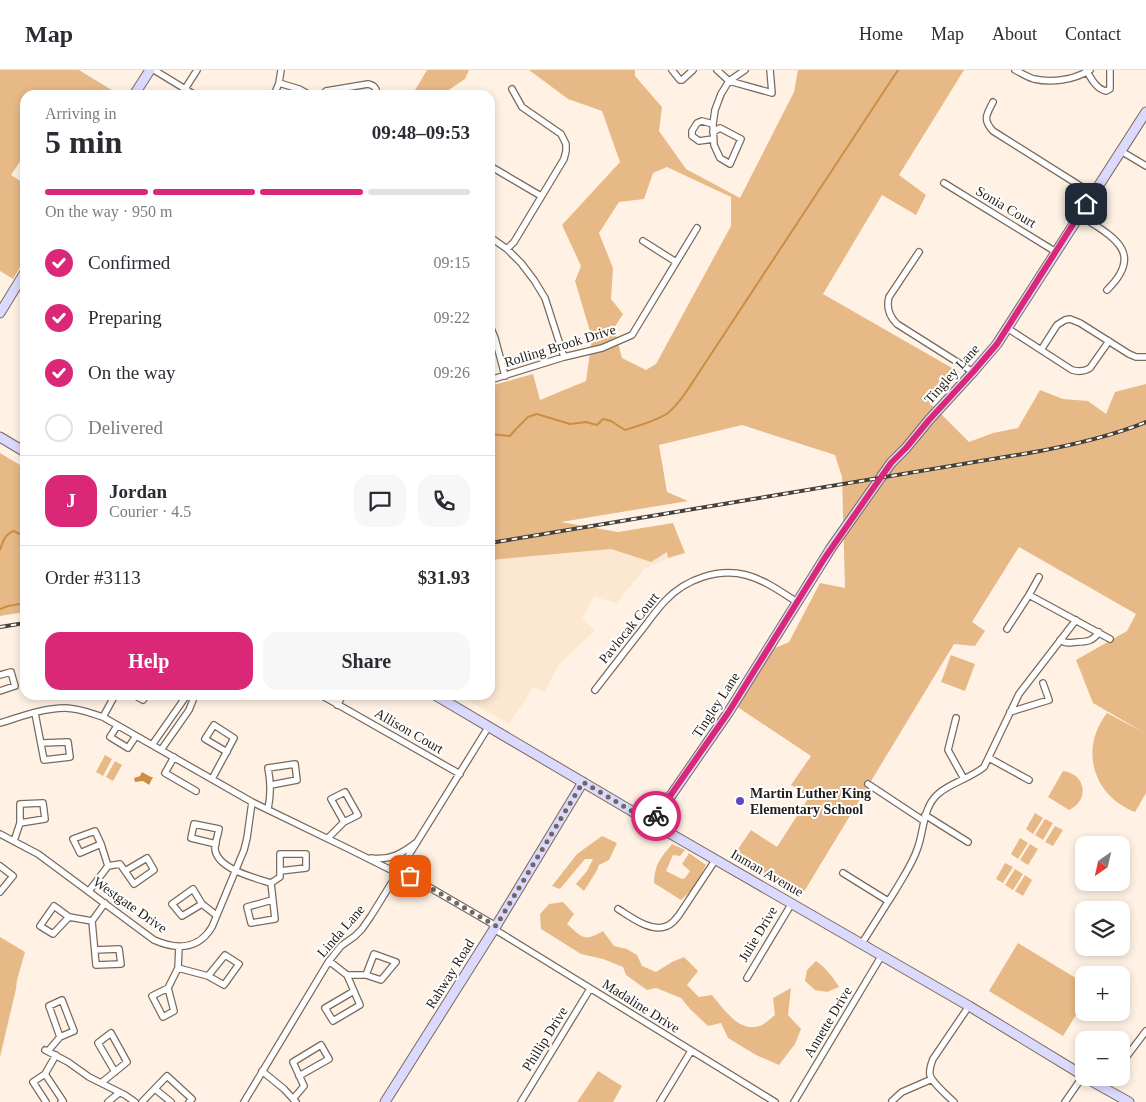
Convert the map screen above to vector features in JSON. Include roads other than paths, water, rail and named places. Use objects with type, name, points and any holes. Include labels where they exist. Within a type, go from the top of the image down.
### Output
[{"type":"street","points":[[137,90],[148,71],[185,89],[197,70]]},
{"type":"street","points":[[276,90],[282,70]]},
{"type":"street","points":[[672,70],[680,80],[693,70]]},
{"type":"street","points":[[717,70],[728,81],[772,93],[770,70]]},
{"type":"street","points":[[714,132],[720,128],[740,139],[730,164],[720,158],[714,145],[713,124],[715,110],[728,81],[745,70]]},
{"type":"street","points":[[1015,70],[1025,76],[1044,80],[1068,79],[1088,71],[1100,89],[1106,91],[1110,89],[1110,70]]},
{"type":"street","points":[[279,82],[301,90]]},
{"type":"street","points":[[332,90],[368,84],[372,85],[376,90]]},
{"type":"street","points":[[508,249],[564,159],[566,151],[566,144],[561,134],[522,108],[512,89]]},
{"type":"street","points":[[993,102],[986,120],[988,126],[993,131],[1093,194]]},
{"type":"street","name":"Tingley Lane","points":[[652,823],[728,713],[831,548],[891,463],[997,344],[1146,112]]},
{"type":"street","points":[[713,124],[702,121],[697,123],[692,130],[692,136],[699,141],[713,139]]},
{"type":"street","points":[[1121,151],[1146,166]]},
{"type":"street","points":[[495,169],[541,196]]},
{"type":"street","name":"Sonia Court","points":[[944,183],[1056,252]]},
{"type":"street","points":[[1079,215],[1113,236],[1126,250],[1128,257],[1125,271],[1115,284],[1107,290]]},
{"type":"street","name":"Rolling Brook Drive","points":[[495,379],[564,357],[602,348],[632,335],[697,228]]},
{"type":"street","points":[[495,240],[508,249],[521,263],[545,298],[564,357]]},
{"type":"street","points":[[643,241],[676,262]]},
{"type":"street","points":[[919,252],[889,297],[887,304],[891,318],[897,324],[973,372]]},
{"type":"street","points":[[0,313],[20,280]]},
{"type":"street","points":[[1041,350],[1057,326],[1070,319],[1080,322],[1136,357],[1146,357]]},
{"type":"street","points":[[1007,328],[1072,370],[1082,372],[1090,368],[1109,341]]},
{"type":"street","points":[[495,338],[505,376]]},
{"type":"street","points":[[0,437],[20,449]]},
{"type":"street","name":"Pavlocak Court","points":[[595,690],[666,600],[690,582],[721,573],[746,575],[759,579],[797,602]]},
{"type":"street","points":[[1007,629],[1038,577]]},
{"type":"street","points":[[1029,595],[1110,639]]},
{"type":"street","points":[[862,943],[912,863],[931,803],[938,794],[977,773],[984,767],[1018,694],[1076,620]]},
{"type":"street","points":[[1060,640],[1066,644],[1088,642],[1096,637],[1099,632]]},
{"type":"street","points":[[0,675],[11,672],[15,686],[0,690]]},
{"type":"street","points":[[1010,712],[1049,700],[1043,683]]},
{"type":"street","points":[[103,717],[112,700]]},
{"type":"street","points":[[152,745],[184,700]]},
{"type":"street","points":[[162,750],[189,710],[193,700]]},
{"type":"street","name":"Allison Court","points":[[330,700],[460,774]]},
{"type":"street","points":[[338,705],[340,700]]},
{"type":"street","name":"Inman Avenue","points":[[444,700],[652,823],[862,943],[1075,1071]]},
{"type":"street","points":[[0,723],[35,713],[64,708],[103,717],[252,802],[399,874]]},
{"type":"street","points":[[35,713],[44,760],[70,757],[68,742],[42,743]]},
{"type":"street","points":[[956,718],[948,750],[964,779]]},
{"type":"street","points":[[212,779],[227,752],[234,738],[214,725],[204,739],[227,752]]},
{"type":"street","points":[[117,726],[110,738],[128,748],[136,736]]},
{"type":"street","name":"Linda Lane","points":[[244,1102],[329,961],[341,946],[362,929],[372,916],[489,726]]},
{"type":"street","points":[[174,757],[165,774],[196,791]]},
{"type":"street","points":[[989,758],[1029,780]]},
{"type":"street","points":[[268,810],[271,796],[268,768],[295,764],[297,780],[271,785]]},
{"type":"street","name":"Rahway Road","points":[[386,1102],[495,928],[583,782]]},
{"type":"street","points":[[868,784],[968,842]]},
{"type":"street","points":[[328,838],[344,822],[358,815],[345,792],[332,799],[344,822]]},
{"type":"street","points":[[168,988],[174,1011],[163,1017],[152,996],[168,988],[178,968],[179,947],[194,943],[203,938],[212,927],[244,850],[252,802]]},
{"type":"street","points":[[14,840],[20,822],[20,804],[43,803],[45,818],[20,822]]},
{"type":"street","points":[[216,844],[191,838],[194,824],[219,829],[216,844],[218,858],[235,870],[271,883],[280,878],[280,871],[280,854],[306,854],[306,868],[280,871]]},
{"type":"street","points":[[101,844],[80,853],[73,839],[95,831],[101,844],[108,866]]},
{"type":"street","name":"Westgate Drive","points":[[0,834],[38,854],[154,940],[179,947]]},
{"type":"street","points":[[353,850],[373,858],[388,858],[405,852],[420,839]]},
{"type":"street","points":[[89,891],[108,866],[120,864],[134,884],[154,870],[146,858],[125,871]]},
{"type":"street","points":[[618,908],[649,926],[667,927],[679,915],[716,859]]},
{"type":"street","points":[[0,866],[13,876],[0,892]]},
{"type":"street","points":[[843,873],[888,901]]},
{"type":"street","name":"Madaline Drive","points":[[410,876],[775,1102]]},
{"type":"street","points":[[271,883],[275,918],[250,923],[247,907],[272,900]]},
{"type":"street","points":[[202,904],[182,916],[172,904],[193,889],[202,904],[216,915]]},
{"type":"street","points":[[95,950],[119,949],[121,964],[96,965],[92,921],[105,903]]},
{"type":"street","name":"Julie Drive","points":[[747,978],[792,903]]},
{"type":"street","points":[[69,917],[53,934],[40,926],[54,906],[69,917],[92,921]]},
{"type":"street","points":[[347,975],[366,975],[381,980],[396,962],[374,954],[366,975]]},
{"type":"street","name":"Annette Drive","points":[[794,1102],[882,955]]},
{"type":"street","points":[[178,968],[208,976],[224,985],[239,964],[225,956],[208,976]]},
{"type":"street","points":[[329,961],[347,975],[354,990],[360,1005],[333,1021],[325,1008],[354,990]]},
{"type":"street","name":"Phillip Drive","points":[[521,1102],[590,989]]},
{"type":"street","points":[[60,1037],[49,1006],[62,1000],[74,1031],[60,1037],[47,1050],[68,1062],[89,1078],[125,1095],[135,1102]]},
{"type":"street","points":[[954,1102],[932,1079],[930,1073],[933,1059],[969,1006]]},
{"type":"street","points":[[1130,1052],[1146,1030]]},
{"type":"street","points":[[101,1084],[127,1062],[111,1033],[98,1042],[115,1072]]},
{"type":"street","points":[[262,1072],[295,1100],[304,1086],[299,1076],[293,1062],[321,1045],[329,1059],[299,1076]]},
{"type":"street","points":[[660,1102],[691,1051]]},
{"type":"street","points":[[46,1102],[33,1082],[46,1074],[56,1056]]},
{"type":"street","points":[[46,1074],[62,1101],[60,1102]]},
{"type":"street","points":[[142,1102],[167,1076],[192,1099],[189,1102]]},
{"type":"street","points":[[892,1101],[902,1092],[932,1079]]},
{"type":"street","points":[[1065,1102],[1077,1086]]},
{"type":"street","name":"Inman Avenue","points":[[1101,1086],[1129,1102]]},
{"type":"street","points":[[156,1089],[171,1102]]},
{"type":"street","points":[[108,1102],[119,1093]]},
{"type":"waterway","points":[[495,434],[510,436],[528,417],[537,414],[570,424],[586,422],[597,425],[603,419],[611,421],[625,430],[654,420],[669,412],[687,391],[898,70]]},
{"type":"waterway","points":[[0,550],[8,534],[14,531],[20,534]]},
{"type":"waterway","points":[[0,609],[20,604]]},
{"type":"railway","points":[[495,542],[1029,453],[1088,441],[1146,422]]},
{"type":"railway","points":[[0,627],[20,624]]},
{"type":"place","name":"Martin Luther King Elementary School","points":[[740,801]]}]
